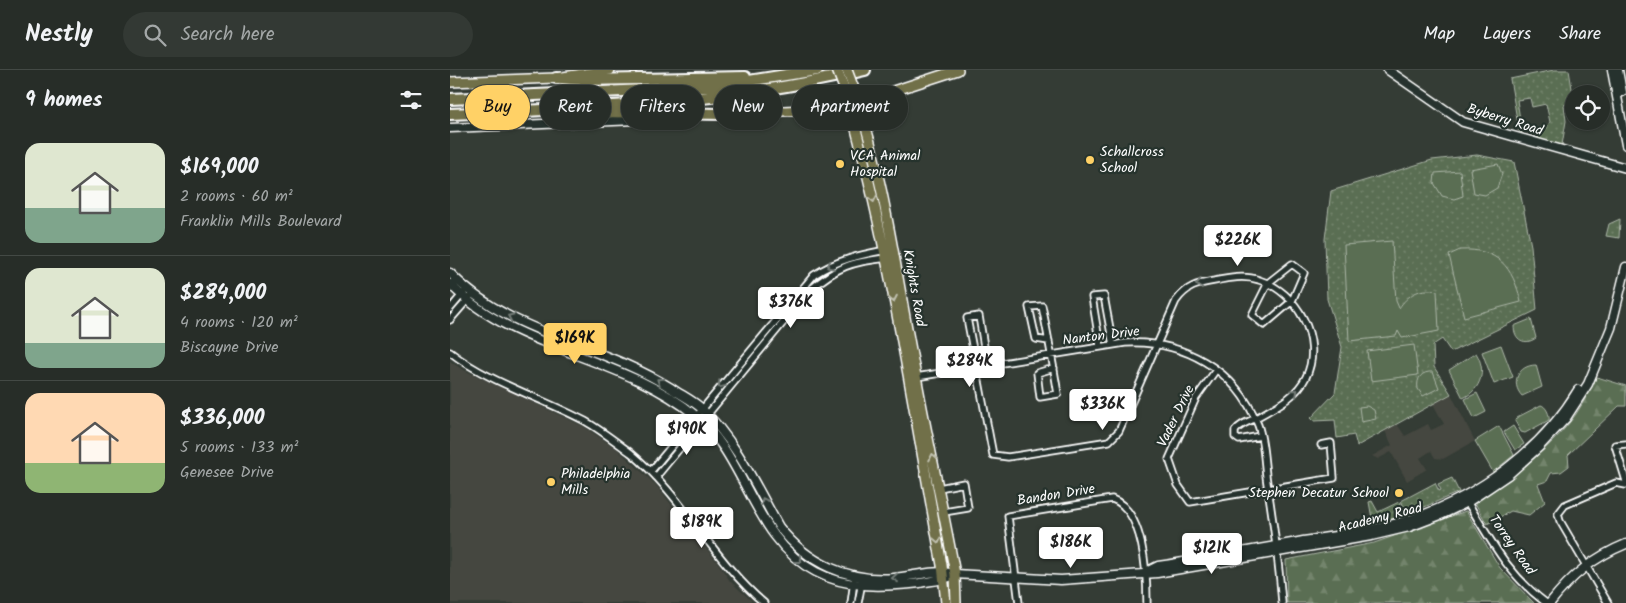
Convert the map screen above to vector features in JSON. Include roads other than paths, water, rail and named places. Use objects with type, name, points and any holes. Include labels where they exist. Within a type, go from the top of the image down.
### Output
[{"type":"highway","points":[[556,78],[713,78],[762,75],[798,70]]},
{"type":"highway","points":[[450,99],[711,87],[817,70]]},
{"type":"highway","points":[[611,105],[744,93],[834,78],[865,70]]},
{"type":"highway","points":[[450,114],[540,111]]},
{"type":"highway","points":[[611,112],[714,114]]},
{"type":"main road","points":[[450,82],[556,78],[610,70]]},
{"type":"main road","name":"Knights Road","points":[[837,70],[845,85]]},
{"type":"main road","name":"Knights Road","points":[[847,70],[850,85]]},
{"type":"main road","points":[[908,87],[958,70]]},
{"type":"main road","name":"Knights Road","points":[[859,130],[889,254],[944,512],[955,574],[956,603]]},
{"type":"main road","name":"Knights Road","points":[[889,254],[944,575],[946,603]]},
{"type":"street","name":"Byberry Road","points":[[1388,70],[1463,122],[1626,168]]},
{"type":"street","points":[[1612,70],[1624,109]]},
{"type":"street","points":[[1618,70],[1624,109],[1626,146]]},
{"type":"street","points":[[450,128],[640,121],[714,115]]},
{"type":"street","points":[[656,477],[704,411],[814,275],[830,265],[852,256],[889,254]]},
{"type":"street","points":[[1292,264],[1304,273],[1292,301],[1264,325],[1252,315],[1268,283],[1292,264]]},
{"type":"street","name":"Academy Road","points":[[944,575],[1084,580],[1146,572],[1158,573],[1388,526],[1466,499],[1529,449],[1561,414],[1592,373],[1611,328],[1626,267]]},
{"type":"street","points":[[450,273],[467,295],[494,318],[522,333],[631,375],[699,419],[718,442],[737,471],[768,529],[798,561],[816,572],[858,581],[944,575]]},
{"type":"street","points":[[987,365],[979,316],[967,318],[993,455],[1008,457],[1109,440],[1115,437],[1176,302],[1182,293],[1192,285],[1221,279],[1244,277],[1268,283],[1292,301],[1302,315],[1311,342],[1310,368],[1294,394],[1236,429],[1235,437],[1239,440],[1260,436]]},
{"type":"street","points":[[450,284],[507,316],[608,355],[650,375],[704,411],[722,432],[779,527],[790,541],[815,561],[858,581]]},
{"type":"street","points":[[450,310],[467,295]]},
{"type":"street","points":[[450,320],[467,295]]},
{"type":"street","points":[[1100,346],[1092,297],[1104,296],[1113,345]]},
{"type":"street","points":[[1049,342],[1036,339],[1030,307],[1042,306],[1052,354],[1058,394],[1040,398],[1037,373],[1054,368]]},
{"type":"street","name":"Nanton Drive","points":[[916,377],[1100,346],[1135,342],[1159,343],[1198,357],[1237,389],[1254,418],[1260,436],[1277,549],[1282,603]]},
{"type":"street","points":[[450,352],[466,365],[586,421],[610,437],[651,471],[764,603]]},
{"type":"street","name":"Vader Drive","points":[[1216,370],[1196,398],[1169,459],[1178,485],[1190,502],[1268,489]]},
{"type":"street","points":[[651,471],[699,419]]},
{"type":"street","points":[[1268,489],[1334,478],[1331,443],[1321,445]]},
{"type":"street","points":[[1608,603],[1560,521],[1558,514],[1561,509],[1616,483],[1626,483],[1615,445],[1626,444]]},
{"type":"street","points":[[939,488],[964,484],[968,508],[944,512]]},
{"type":"street","name":"Bandon Drive","points":[[1016,578],[1008,516],[1112,498],[1128,509],[1137,531],[1146,572],[1147,603]]},
{"type":"street","name":"Torrey Road","points":[[1466,499],[1510,570],[1520,582],[1546,603]]},
{"type":"street","points":[[1550,603],[1565,585],[1586,566],[1609,551],[1626,544]]},
{"type":"street","points":[[1016,578],[1019,603]]},
{"type":"street","points":[[851,603],[858,581]]},
{"type":"street","points":[[858,581],[858,603]]},
{"type":"place","name":"Schallcross School","points":[[1090,160]]},
{"type":"place","name":"VCA Animal Hospital","points":[[840,164]]},
{"type":"place","name":"Philadelphia Mills","points":[[551,482]]},
{"type":"place","name":"Stephen Decatur School","points":[[1399,493]]}]
